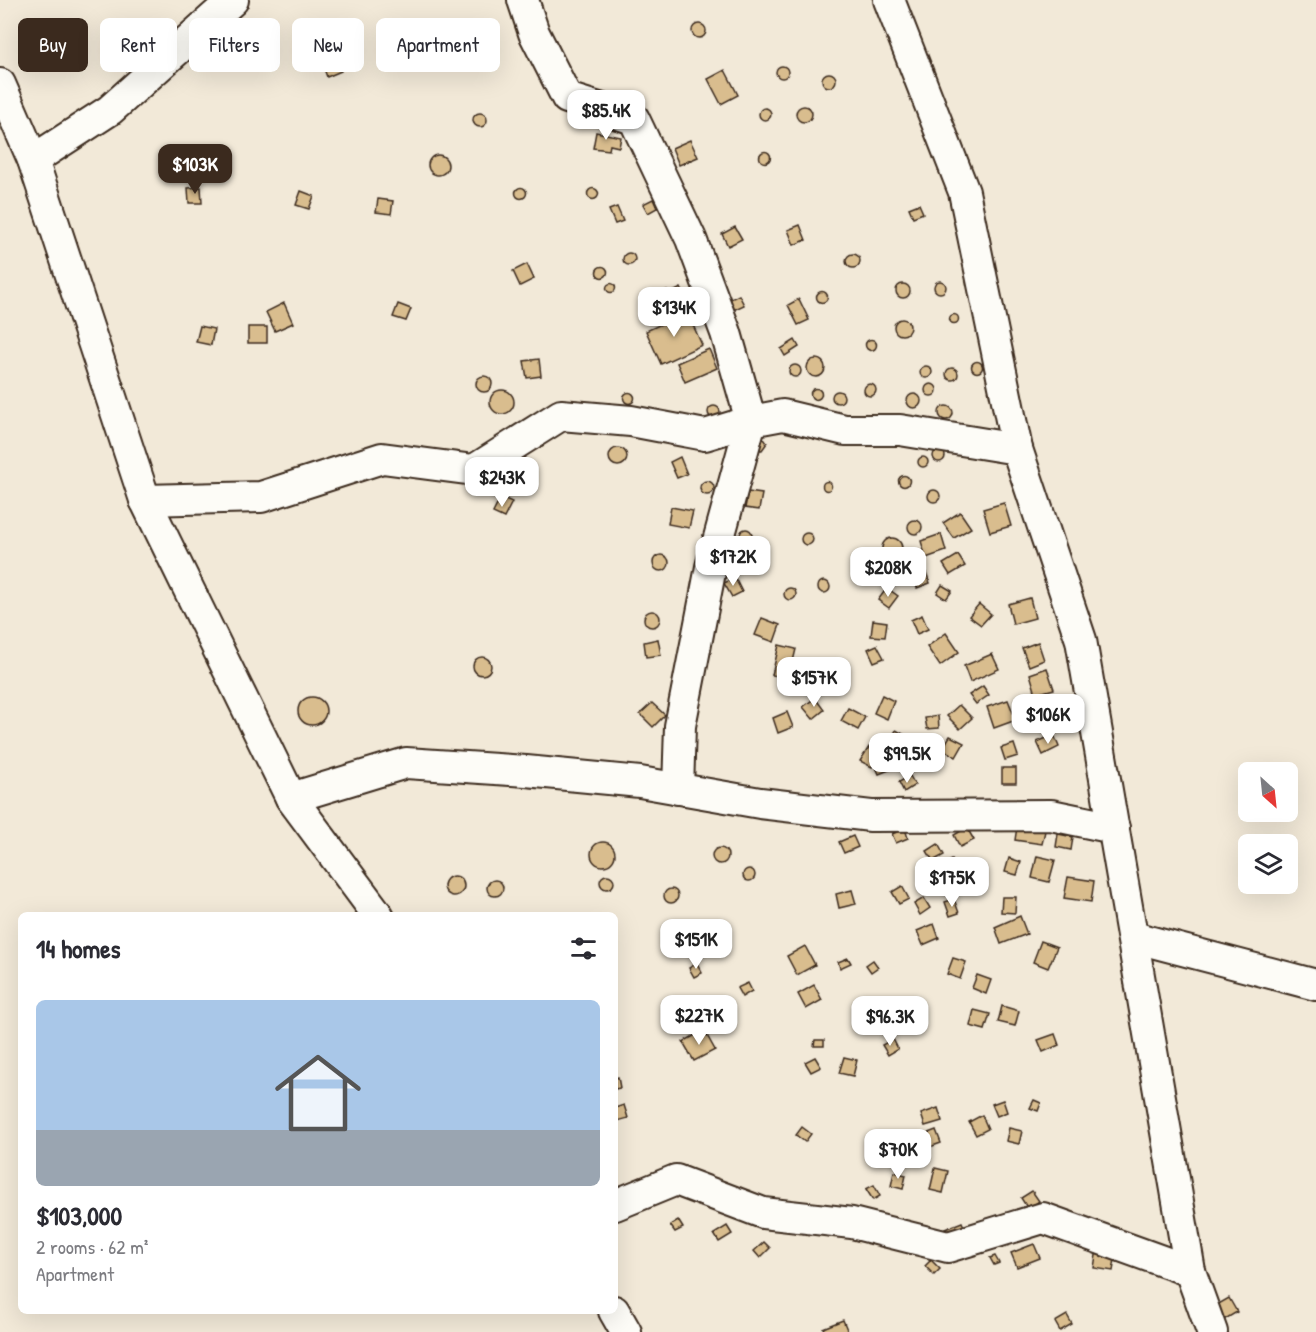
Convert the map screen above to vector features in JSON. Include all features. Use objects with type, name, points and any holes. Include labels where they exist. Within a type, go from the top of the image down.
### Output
[{"type":"street","points":[[33,160],[110,110],[233,0]]},
{"type":"street","points":[[523,0],[534,33],[567,98],[634,119],[691,239],[726,333],[751,421],[711,567],[680,726],[678,789]]},
{"type":"street","points":[[889,0],[964,192],[1017,449],[1081,640],[1190,1271],[1212,1332]]},
{"type":"street","points":[[0,84],[33,160],[145,500],[291,798],[376,912]]},
{"type":"street","points":[[145,500],[261,497],[382,458],[474,470],[561,415],[631,421],[705,435],[751,421],[783,415],[845,430],[900,430],[1017,449]]},
{"type":"street","points":[[291,798],[406,763],[640,782],[759,802],[871,816],[1051,815],[1114,828]]},
{"type":"street","points":[[1133,937],[1316,985]]},
{"type":"street","points":[[618,1204],[676,1180],[763,1214],[852,1223],[948,1247],[1043,1218],[1190,1271]]},
{"type":"street","points":[[616,1314],[626,1332]]},
{"type":"building","points":[[696,24],[702,24],[706,31],[702,38],[696,38],[692,34],[692,28]]},
{"type":"building","points":[[782,66],[788,72],[782,78],[776,72]]},
{"type":"building","points":[[725,70],[738,95],[721,104],[708,79]]},
{"type":"building","points":[[325,72],[339,72],[327,77]]},
{"type":"building","points":[[829,73],[834,75],[836,80],[834,85],[829,87],[824,85],[822,80],[824,75]]},
{"type":"building","points":[[801,106],[807,106],[812,114],[810,120],[801,122],[796,117],[796,111]]},
{"type":"building","points":[[765,108],[771,114],[765,120],[759,114]]},
{"type":"building","points":[[480,113],[485,115],[487,120],[485,125],[480,127],[475,125],[473,120],[475,115]]},
{"type":"building","points":[[596,132],[621,137],[619,147],[610,145],[609,150],[593,148]]},
{"type":"building","points":[[690,140],[698,157],[679,165],[672,148]]},
{"type":"building","points":[[765,151],[771,157],[765,163],[759,157]]},
{"type":"building","points":[[438,155],[445,158],[448,165],[445,172],[438,175],[431,172],[428,165],[431,158]]},
{"type":"building","points":[[201,187],[202,203],[189,203],[188,188]]},
{"type":"building","points":[[521,188],[525,189],[525,197],[521,198],[517,197],[516,193],[517,189]]},
{"type":"building","points":[[593,189],[597,190],[597,198],[593,199],[589,198],[588,194],[589,190]]},
{"type":"building","points":[[301,191],[314,196],[309,209],[296,205]]},
{"type":"building","points":[[378,199],[393,201],[391,214],[376,212]]},
{"type":"building","points":[[653,199],[657,208],[648,213],[643,204]]},
{"type":"building","points":[[919,204],[923,213],[913,217],[909,208]]},
{"type":"building","points":[[617,207],[623,221],[615,224],[609,210]]},
{"type":"building","points":[[800,225],[806,240],[794,245],[788,230]]},
{"type":"building","points":[[735,227],[742,239],[728,246],[722,234]]},
{"type":"building","points":[[629,253],[635,259],[629,265],[623,259]]},
{"type":"building","points":[[850,254],[856,254],[860,261],[856,268],[850,268],[846,264],[846,258]]},
{"type":"building","points":[[527,264],[534,279],[520,286],[513,271]]},
{"type":"building","points":[[602,267],[606,268],[606,276],[602,277],[598,276],[597,272],[598,268]]},
{"type":"building","points":[[940,281],[946,287],[940,293],[934,287]]},
{"type":"building","points":[[611,283],[616,288],[611,293],[606,288]]},
{"type":"building","points":[[903,284],[908,286],[910,291],[908,296],[903,298],[898,296],[896,291],[898,286]]},
{"type":"building","points":[[681,288],[686,298],[674,304],[675,308],[656,317],[647,299],[667,290],[669,294]]},
{"type":"building","points":[[822,291],[828,297],[822,303],[816,297]]},
{"type":"building","points":[[739,295],[744,305],[727,313],[722,303]]},
{"type":"building","points":[[799,299],[809,320],[798,325],[788,305]]},
{"type":"building","points":[[284,303],[293,323],[275,331],[266,312]]},
{"type":"building","points":[[398,304],[411,309],[406,321],[393,317]]},
{"type":"building","points":[[687,312],[702,345],[661,364],[646,331]]},
{"type":"building","points":[[954,315],[958,319],[954,323],[950,319]]},
{"type":"building","points":[[902,319],[910,327],[902,335],[894,327]]},
{"type":"building","points":[[200,326],[214,329],[211,345],[196,342]]},
{"type":"building","points":[[248,327],[267,327],[267,343],[248,343]]},
{"type":"building","points":[[795,340],[799,347],[785,356],[781,349]]},
{"type":"building","points":[[871,340],[875,341],[875,349],[871,350],[867,349],[866,345],[867,341]]},
{"type":"building","points":[[709,349],[717,368],[685,382],[677,363]]},
{"type":"building","points":[[539,359],[541,376],[527,378],[524,361]]},
{"type":"building","points":[[816,359],[822,362],[825,368],[822,374],[816,377],[810,374],[807,368],[810,362]]},
{"type":"building","points":[[977,361],[983,367],[977,373],[971,367]]},
{"type":"building","points":[[797,365],[801,371],[797,377],[793,377],[789,369]]},
{"type":"building","points":[[926,366],[932,372],[926,378],[920,372]]},
{"type":"building","points":[[954,368],[958,374],[954,380],[950,380],[946,372]]},
{"type":"building","points":[[481,376],[487,376],[492,384],[490,390],[481,392],[476,387],[476,381]]},
{"type":"building","points":[[870,384],[876,390],[870,396],[864,390]]},
{"type":"building","points":[[933,384],[937,390],[933,396],[929,396],[925,388]]},
{"type":"building","points":[[816,388],[822,394],[816,400],[810,394]]},
{"type":"building","points":[[502,390],[510,394],[514,402],[510,410],[502,414],[494,410],[490,402],[494,394]]},
{"type":"building","points":[[840,391],[844,397],[840,403],[836,403],[832,395]]},
{"type":"building","points":[[629,393],[633,394],[633,402],[629,403],[625,402],[624,398],[625,394]]},
{"type":"building","points":[[911,394],[917,394],[921,401],[917,408],[911,408],[907,404],[907,398]]},
{"type":"building","points":[[716,406],[720,412],[716,418],[712,418],[708,410]]},
{"type":"building","points":[[946,406],[951,408],[953,413],[951,418],[946,420],[941,418],[939,413],[941,408]]},
{"type":"building","points":[[762,436],[767,443],[762,450],[757,450]]},
{"type":"building","points":[[618,448],[624,451],[627,457],[624,463],[618,466],[612,463],[609,457],[612,451]]},
{"type":"building","points":[[941,450],[945,456],[941,462],[937,462],[933,454]]},
{"type":"building","points":[[680,457],[687,474],[677,478],[670,462]]},
{"type":"building","points":[[923,457],[927,458],[927,466],[923,467],[919,466],[918,462],[919,458]]},
{"type":"building","points":[[904,476],[908,477],[908,485],[904,486],[900,485],[899,481],[900,477]]},
{"type":"building","points":[[707,481],[712,483],[714,488],[712,493],[707,495],[702,493],[700,488],[702,483]]},
{"type":"building","points":[[827,481],[832,486],[827,491],[822,486]]},
{"type":"building","points":[[934,490],[940,496],[934,502],[928,496]]},
{"type":"building","points":[[748,492],[762,494],[759,510],[745,508]]},
{"type":"building","points":[[501,497],[512,502],[504,518],[493,513]]},
{"type":"building","points":[[1004,503],[1011,526],[990,532],[983,509]]},
{"type":"building","points":[[671,507],[693,511],[689,528],[668,524]]},
{"type":"building","points":[[960,512],[971,528],[954,538],[943,523]]},
{"type":"building","points":[[915,520],[920,522],[922,527],[920,532],[915,534],[910,532],[908,527],[910,522]]},
{"type":"building","points":[[748,529],[752,535],[748,541],[744,541],[740,533]]},
{"type":"building","points":[[809,533],[813,539],[809,545],[805,545],[801,537]]},
{"type":"building","points":[[941,534],[946,551],[926,558],[921,541]]},
{"type":"building","points":[[892,538],[899,541],[902,548],[899,555],[892,558],[885,555],[882,548],[885,541]]},
{"type":"building","points":[[658,555],[664,555],[669,563],[667,569],[658,571],[653,566],[653,560]]},
{"type":"building","points":[[958,555],[965,566],[950,575],[943,564]]},
{"type":"building","points":[[926,572],[930,583],[917,588],[913,577]]},
{"type":"building","points":[[735,578],[742,592],[732,597],[724,583]]},
{"type":"building","points":[[824,581],[830,587],[824,593],[818,587]]},
{"type":"building","points":[[942,585],[952,591],[946,599],[937,593]]},
{"type":"building","points":[[792,588],[796,594],[792,600],[788,600],[784,592]]},
{"type":"building","points":[[887,588],[898,596],[889,608],[878,600]]},
{"type":"building","points":[[1030,598],[1035,618],[1013,624],[1008,604]]},
{"type":"building","points":[[979,604],[991,614],[981,625],[969,616]]},
{"type":"building","points":[[652,611],[660,619],[652,627],[644,619]]},
{"type":"building","points":[[922,615],[928,629],[917,634],[911,620]]},
{"type":"building","points":[[762,618],[780,625],[774,642],[755,635]]},
{"type":"building","points":[[873,620],[887,622],[885,637],[871,636]]},
{"type":"building","points":[[946,633],[959,652],[940,666],[927,647]]},
{"type":"building","points":[[658,639],[661,655],[646,657],[644,642]]},
{"type":"building","points":[[1038,642],[1044,660],[1029,666],[1022,648]]},
{"type":"building","points":[[779,645],[796,649],[789,678],[772,675]]},
{"type":"building","points":[[877,645],[884,658],[874,662],[868,649]]},
{"type":"building","points":[[992,654],[999,669],[970,682],[964,666]]},
{"type":"building","points":[[478,657],[486,657],[491,662],[489,673],[478,675],[473,670],[473,662]]},
{"type":"building","points":[[1047,668],[1054,689],[1036,694],[1030,674]]},
{"type":"building","points":[[983,686],[989,695],[976,704],[969,695]]},
{"type":"building","points":[[882,695],[894,701],[887,719],[874,713]]},
{"type":"building","points":[[312,697],[322,701],[326,711],[322,721],[312,725],[302,721],[298,711],[302,701]]},
{"type":"building","points":[[815,698],[824,710],[813,719],[803,707]]},
{"type":"building","points":[[1008,700],[1016,720],[994,728],[987,707]]},
{"type":"building","points":[[652,703],[665,715],[653,727],[640,714]]},
{"type":"building","points":[[959,705],[972,718],[960,729],[947,716]]},
{"type":"building","points":[[1034,705],[1043,718],[1032,725],[1023,712]]},
{"type":"building","points":[[848,708],[865,717],[858,730],[841,721]]},
{"type":"building","points":[[787,712],[793,727],[778,733],[773,718]]},
{"type":"building","points":[[938,716],[939,728],[927,729],[925,718]]},
{"type":"building","points":[[896,730],[910,738],[903,751],[889,744]]},
{"type":"building","points":[[1054,735],[1059,747],[1043,755],[1037,742]]},
{"type":"building","points":[[950,736],[964,743],[956,757],[942,749]]},
{"type":"building","points":[[1014,744],[1018,756],[1005,760],[1001,748]]},
{"type":"building","points":[[869,747],[880,754],[872,767],[860,761]]},
{"type":"building","points":[[891,760],[894,768],[879,774],[876,767]]},
{"type":"building","points":[[1002,768],[1016,768],[1016,783],[1002,783]]},
{"type":"building","points":[[910,776],[915,785],[904,792],[899,782]]},
{"type":"building","points":[[1017,827],[1045,831],[1042,844],[1015,840]]},
{"type":"building","points":[[967,828],[974,840],[960,847],[954,835]]},
{"type":"building","points":[[905,829],[908,838],[896,843],[892,834]]},
{"type":"building","points":[[1058,834],[1073,837],[1071,850],[1056,847]]},
{"type":"building","points":[[853,836],[858,847],[844,853],[839,842]]},
{"type":"building","points":[[603,842],[611,846],[615,854],[611,862],[603,866],[595,862],[591,854],[595,846]]},
{"type":"building","points":[[938,844],[944,855],[933,861],[927,851]]},
{"type":"building","points":[[720,848],[728,856],[720,864],[712,856]]},
{"type":"building","points":[[1037,856],[1055,860],[1049,882],[1032,878]]},
{"type":"building","points":[[1009,858],[1021,862],[1017,875],[1005,872]]},
{"type":"building","points":[[952,860],[959,871],[947,879],[939,867]]},
{"type":"building","points":[[751,869],[755,875],[751,881],[747,881],[743,873]]},
{"type":"building","points":[[604,875],[610,875],[614,882],[610,889],[604,889],[600,885],[600,879]]},
{"type":"building","points":[[454,876],[461,879],[464,886],[461,893],[454,896],[447,893],[444,886],[447,879]]},
{"type":"building","points":[[1068,877],[1094,881],[1091,902],[1064,898]]},
{"type":"building","points":[[495,880],[501,882],[503,888],[501,894],[495,896],[489,894],[487,888],[489,882]]},
{"type":"building","points":[[902,886],[909,899],[899,904],[892,892]]},
{"type":"building","points":[[671,889],[676,891],[678,896],[676,901],[671,903],[666,901],[664,896],[666,891]]},
{"type":"building","points":[[852,890],[856,904],[839,908],[836,894]]},
{"type":"building","points":[[1002,897],[1016,897],[1015,913],[1001,912]]},
{"type":"building","points":[[924,898],[930,908],[920,915],[914,904]]},
{"type":"building","points":[[954,899],[959,913],[950,916],[945,902]]},
{"type":"building","points":[[1020,916],[1027,934],[1001,944],[995,927]]},
{"type":"building","points":[[934,924],[939,938],[923,945],[917,931]]},
{"type":"building","points":[[1041,941],[1057,947],[1048,968],[1033,962]]},
{"type":"building","points":[[805,946],[815,965],[797,975],[787,956]]},
{"type":"building","points":[[848,958],[851,963],[840,968],[838,962]]},
{"type":"building","points":[[953,958],[966,962],[960,979],[947,974]]},
{"type":"building","points":[[873,960],[878,967],[871,972],[866,965]]},
{"type":"building","points":[[697,963],[702,973],[694,977],[689,968]]},
{"type":"building","points":[[977,975],[991,980],[986,994],[972,988]]},
{"type":"building","points":[[748,983],[752,991],[742,997],[737,988]]},
{"type":"building","points":[[814,985],[822,1000],[806,1009],[798,994]]},
{"type":"building","points":[[719,1006],[727,1020],[715,1026],[707,1012]]},
{"type":"building","points":[[1002,1006],[1019,1011],[1015,1026],[998,1022]]},
{"type":"building","points":[[974,1010],[990,1014],[985,1030],[970,1026]]},
{"type":"building","points":[[704,1030],[715,1050],[694,1061],[683,1042]]},
{"type":"building","points":[[1055,1034],[1059,1045],[1043,1052],[1038,1040]]},
{"type":"building","points":[[893,1039],[898,1049],[888,1055],[882,1045]]},
{"type":"building","points":[[815,1040],[824,1040],[824,1046],[814,1046]]},
{"type":"building","points":[[815,1057],[821,1067],[811,1072],[805,1062]]},
{"type":"building","points":[[844,1057],[857,1060],[853,1076],[839,1073]]},
{"type":"building","points":[[1003,1100],[1007,1112],[997,1116],[992,1104]]},
{"type":"building","points":[[1034,1100],[1041,1103],[1038,1111],[1030,1108]]},
{"type":"building","points":[[624,1105],[628,1118],[618,1121],[618,1107]]},
{"type":"building","points":[[938,1108],[942,1121],[925,1126],[921,1114]]},
{"type":"building","points":[[982,1115],[988,1129],[976,1135],[969,1122]]},
{"type":"building","points":[[802,1127],[811,1134],[805,1142],[796,1135]]},
{"type":"building","points":[[1009,1128],[1022,1131],[1019,1144],[1006,1141]]},
{"type":"building","points":[[936,1130],[941,1143],[927,1148],[923,1135]]},
{"type":"building","points":[[935,1168],[948,1171],[943,1193],[930,1190]]},
{"type":"building","points":[[894,1172],[906,1175],[903,1189],[891,1186]]},
{"type":"building","points":[[874,1185],[880,1196],[873,1200],[866,1189]]},
{"type":"building","points":[[1032,1191],[1039,1201],[1028,1209],[1021,1198]]},
{"type":"building","points":[[678,1220],[683,1228],[675,1232],[670,1225]]},
{"type":"building","points":[[962,1222],[968,1235],[952,1242],[945,1229]]},
{"type":"building","points":[[727,1226],[732,1234],[719,1242],[714,1234]]},
{"type":"building","points":[[764,1242],[770,1248],[760,1258],[754,1251]]},
{"type":"building","points":[[1034,1244],[1040,1258],[1017,1267],[1011,1253]]},
{"type":"building","points":[[1097,1249],[1116,1253],[1113,1271],[1094,1268]]},
{"type":"building","points":[[995,1256],[999,1263],[994,1265],[990,1258]]},
{"type":"building","points":[[931,1260],[940,1269],[934,1275],[925,1266]]},
{"type":"building","points":[[1229,1298],[1237,1312],[1222,1321],[1215,1306]]},
{"type":"building","points":[[1067,1315],[1072,1324],[1060,1331],[1055,1322]]},
{"type":"building","points":[[843,1320],[848,1332],[825,1332],[823,1328]]}]
